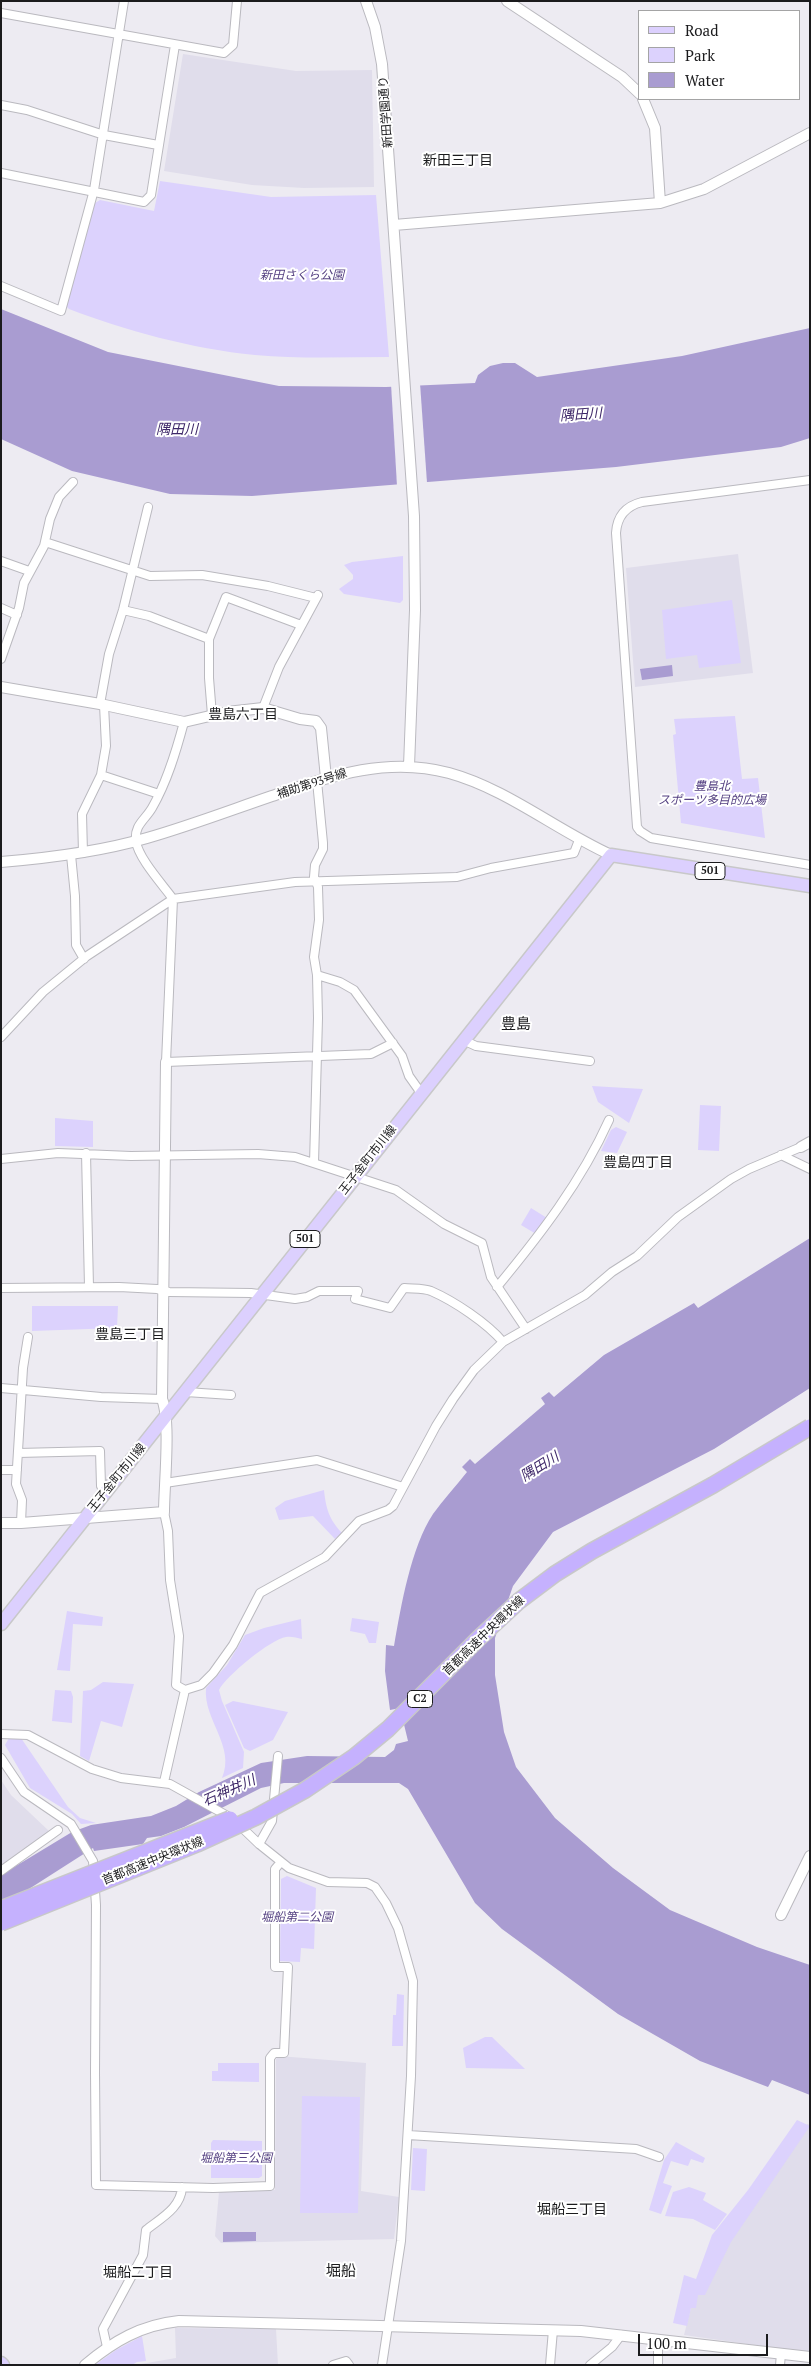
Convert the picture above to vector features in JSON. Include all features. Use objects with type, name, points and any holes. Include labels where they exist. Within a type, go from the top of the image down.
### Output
[{"type":"highway","name":"首都高速中央環状線","points":[[1,1909],[252,1810],[318,1777],[385,1727],[477,1634],[518,1597],[553,1571],[626,1527],[745,1463],[810,1423]]},
{"type":"highway","name":"首都高速中央環状線","points":[[1,1923],[197,1844],[281,1804],[354,1757],[388,1729],[479,1638],[519,1601],[555,1574],[592,1550],[722,1480],[810,1427]]},
{"type":"highway","name":"C2","points":[[1,1934],[158,1865],[197,1844]]},
{"type":"main road","name":"501","points":[[611,855],[810,886]]},
{"type":"main road","name":"王子金町市川線","points":[[1,1624],[165,1419],[420,1093],[611,855]]},
{"type":"street","points":[[1,286],[61,311],[93,193],[104,136],[124,1]]},
{"type":"street","points":[[1,13],[224,53],[234,45],[237,1]]},
{"type":"street","name":"新田学園通り","points":[[366,1],[375,27],[382,64],[414,504],[415,610],[409,766]]},
{"type":"street","points":[[507,1],[622,77],[638,92]]},
{"type":"street","points":[[1,172],[93,193],[144,202],[151,195],[175,45]]},
{"type":"street","points":[[643,100],[655,128],[660,203]]},
{"type":"street","points":[[1,105],[27,110],[104,136],[158,146]]},
{"type":"street","points":[[394,225],[660,203],[704,189],[810,133]]},
{"type":"street","points":[[810,480],[636,504],[623,513],[617,526],[619,584],[622,586],[636,821],[640,831],[651,838],[810,865]]},
{"type":"street","points":[[1,659],[16,615],[24,583],[45,542],[50,519],[59,497],[73,482]]},
{"type":"street","points":[[83,853],[82,814],[101,775],[106,746],[102,705],[108,654],[123,610],[148,507]]},
{"type":"street","points":[[45,542],[154,577],[202,575],[317,596],[279,668],[263,708]]},
{"type":"street","points":[[1,562],[29,571]]},
{"type":"street","points":[[212,715],[209,678],[209,639],[226,596],[301,625]]},
{"type":"street","points":[[1,608],[16,615]]},
{"type":"street","points":[[123,610],[150,616],[209,639]]},
{"type":"street","points":[[1,687],[184,722],[212,715],[263,708],[320,724],[323,849],[315,865],[318,920],[314,957],[317,975],[314,1163]]},
{"type":"street","points":[[184,722],[168,776],[151,810],[137,826],[136,841],[139,852],[173,899],[166,1062],[162,1399],[165,1419],[164,1512],[168,1531],[170,1580],[179,1636],[176,1685],[185,1690],[201,1685],[213,1673],[233,1645],[260,1593],[325,1558],[359,1520],[391,1508],[436,1426],[458,1392],[474,1370],[503,1342],[585,1294],[612,1272],[637,1256],[678,1217],[731,1179],[748,1169],[806,1144]]},
{"type":"street","name":"補助第93号線","points":[[1,862],[71,855],[136,841],[322,779],[371,768],[409,766],[450,773],[504,796],[579,840],[611,855]]},
{"type":"street","points":[[101,775],[159,794]]},
{"type":"street","points":[[1,1037],[43,992],[84,959],[173,899],[316,881],[334,882],[457,877],[491,868],[574,853],[579,840]]},
{"type":"street","points":[[71,855],[75,896],[76,946],[84,959]]},
{"type":"street","points":[[317,975],[340,982],[354,990],[402,1056],[409,1076],[420,1093]]},
{"type":"street","points":[[463,1040],[476,1046],[590,1061]]},
{"type":"street","points":[[166,1062],[371,1054],[393,1043]]},
{"type":"street","points":[[497,1287],[536,1240],[575,1183],[594,1153],[609,1120]]},
{"type":"street","points":[[1,1158],[58,1153],[164,1156],[258,1154],[295,1157],[314,1163],[396,1190],[444,1224],[482,1243],[489,1272],[526,1329]]},
{"type":"street","points":[[86,1153],[89,1287]]},
{"type":"street","points":[[781,1155],[810,1169]]},
{"type":"street","points":[[1,1288],[89,1287],[251,1293],[261,1296],[295,1299],[320,1291],[358,1291],[355,1299],[390,1308],[404,1288],[430,1291],[483,1323],[503,1342]]},
{"type":"street","points":[[21,1523],[22,1500],[16,1484],[21,1390],[28,1337]]},
{"type":"street","points":[[1,1388],[101,1397],[162,1399]]},
{"type":"street","points":[[186,1392],[231,1395]]},
{"type":"street","points":[[18,1453],[100,1451],[101,1486],[105,1492]]},
{"type":"street","points":[[165,1483],[317,1460],[403,1487]]},
{"type":"street","points":[[1,1470],[17,1470]]},
{"type":"street","points":[[1,1523],[164,1512]]},
{"type":"street","points":[[167,1783],[185,1690]]},
{"type":"street","points":[[1,1734],[28,1735],[92,1769],[121,1778],[167,1783],[222,1811],[247,1830],[259,1844],[289,1868],[320,1880],[366,1883],[374,1887],[391,1911],[398,1928],[413,1981],[408,2135],[401,2241],[382,2365]]},
{"type":"street","points":[[259,1844],[272,1820],[278,1756]]},
{"type":"street","points":[[1,1758],[27,1795],[66,1819],[73,1826],[94,1861],[96,1905],[94,2072],[96,2185],[270,2186],[270,2058],[274,2053],[284,2053],[288,1967],[276,1967],[276,1869],[281,1862]]},
{"type":"street","points":[[1,1870],[58,1830]]},
{"type":"street","points":[[780,1915],[810,1856]]},
{"type":"street","points":[[408,2135],[636,2149],[659,2157]]},
{"type":"street","points":[[107,2347],[102,2329],[145,2251],[146,2230],[175,2206],[180,2198],[182,2186]]},
{"type":"street","points":[[85,2365],[107,2347],[145,2328],[179,2321],[553,2330],[621,2335],[810,2357]]},
{"type":"street","points":[[550,2365],[553,2330]]},
{"type":"street","points":[[590,2365],[612,2348],[621,2335]]},
{"type":"street","points":[[658,2339],[658,2365]]},
{"type":"street","points":[[780,2365],[781,2354]]},
{"type":"street","points":[[333,2365],[346,2361],[349,2365]]},
{"type":"shaded area","points":[[183,54],[296,71],[372,70],[374,187],[304,188],[252,185],[164,171]]},
{"type":"shaded area","points":[[738,554],[753,673],[635,687],[626,568]]},
{"type":"shaded area","points":[[1,1780],[11,1795],[49,1831],[1,1868]]},
{"type":"shaded area","points":[[279,2056],[366,2063],[361,2191],[399,2197],[394,2239],[221,2243],[215,2236],[219,2192],[275,2190],[276,2059]]},
{"type":"shaded area","points":[[807,2124],[810,2125],[810,2353],[684,2335],[695,2292]]},
{"type":"shaded area","points":[[175,2328],[276,2329],[278,2365],[135,2365],[176,2358]]},
{"type":"green space","name":"新田さくら公園","points":[[160,181],[271,197],[376,195],[389,357],[288,357],[231,352],[159,338],[69,309],[66,306],[95,203],[100,200],[154,211]]},
{"type":"green space","points":[[403,556],[403,600],[400,603],[344,594],[339,589],[353,579],[353,575],[344,565],[352,562]]},
{"type":"green space","points":[[732,600],[741,663],[699,668],[697,655],[666,659],[662,610]]},
{"type":"green space","name":"豊島北 スポーツ多目的広場","points":[[735,716],[742,779],[758,778],[765,838],[681,823],[673,735],[676,734],[674,719]]},
{"type":"green space","points":[[592,1086],[643,1089],[629,1123],[598,1102]]},
{"type":"green space","points":[[700,1105],[721,1106],[719,1151],[698,1150]]},
{"type":"green space","points":[[55,1118],[93,1121],[93,1147],[55,1146]]},
{"type":"green space","points":[[616,1127],[627,1132],[617,1153],[601,1151],[611,1130]]},
{"type":"green space","points":[[531,1208],[547,1218],[536,1234],[521,1225]]},
{"type":"green space","points":[[32,1306],[118,1306],[117,1328],[32,1331]]},
{"type":"green space","points":[[324,1490],[329,1513],[342,1533],[335,1539],[313,1516],[279,1520],[275,1508],[285,1501]]},
{"type":"green space","points":[[67,1611],[103,1617],[102,1626],[73,1624],[70,1671],[57,1670]]},
{"type":"green space","points":[[352,1618],[379,1622],[376,1643],[369,1643],[365,1634],[350,1631]]},
{"type":"green space","points":[[301,1619],[302,1639],[286,1637],[270,1644],[230,1676],[219,1690],[244,1752],[243,1768],[222,1778],[225,1755],[209,1711],[206,1700],[206,1688],[227,1665],[245,1635],[264,1628]]},
{"type":"green space","points":[[103,1682],[134,1684],[122,1727],[101,1721],[89,1761],[80,1756],[83,1691],[91,1690]]},
{"type":"green space","points":[[55,1690],[71,1691],[73,1697],[72,1723],[52,1721]]},
{"type":"green space","points":[[233,1701],[288,1712],[273,1740],[250,1751],[244,1748],[225,1705]]},
{"type":"green space","points":[[9,1738],[21,1738],[68,1807],[80,1818],[96,1823],[81,1824],[72,1814],[30,1788],[5,1745]]},
{"type":"green space","name":"堀船第二公園","points":[[287,1876],[316,1888],[314,1949],[301,1948],[300,1962],[280,1961],[281,1879]]},
{"type":"green space","points":[[397,1994],[404,1995],[403,2046],[392,2046],[393,2015],[396,2015]]},
{"type":"green space","points":[[485,2037],[492,2037],[525,2069],[466,2068],[463,2048]]},
{"type":"green space","points":[[218,2063],[259,2063],[259,2082],[212,2081],[212,2071],[218,2071]]},
{"type":"green space","points":[[302,2096],[360,2097],[358,2213],[300,2213]]},
{"type":"green space","points":[[797,2120],[810,2126],[731,2242],[705,2295],[698,2295],[696,2308],[691,2308],[687,2326],[673,2323],[684,2275],[696,2279],[712,2235],[748,2190]]},
{"type":"green space","name":"堀船第三公園","points":[[213,2140],[262,2141],[262,2176],[259,2178],[211,2178],[211,2143]]},
{"type":"green space","points":[[676,2142],[705,2158],[703,2163],[691,2159],[688,2166],[671,2161],[663,2183],[672,2186],[661,2214],[649,2210],[664,2160]]},
{"type":"green space","points":[[413,2148],[427,2149],[425,2191],[411,2190]]},
{"type":"green space","points":[[689,2187],[706,2193],[703,2200],[727,2214],[715,2230],[693,2219],[665,2216],[673,2192]]},
{"type":"green space","points":[[142,2336],[146,2361],[137,2362],[132,2365],[95,2365],[116,2350]]},
{"type":"water","name":"隅田川","points":[[1,309],[108,352],[279,386],[386,387],[475,383],[478,375],[490,366],[503,363],[515,363],[537,377],[682,356],[810,328],[810,438],[781,447],[616,467],[252,496],[170,494],[72,471],[1,439]]},
{"type":"water","points":[[672,665],[673,676],[642,680],[640,669]]},
{"type":"water","name":"石神井川","points":[[810,1238],[810,1388],[714,1449],[553,1532],[513,1586],[495,1638],[495,1675],[504,1732],[516,1767],[555,1818],[613,1868],[670,1910],[757,1947],[810,1965],[810,2095],[772,2080],[768,2087],[700,2061],[618,2014],[502,1929],[475,1903],[408,1789],[399,1783],[284,1783],[261,1788],[184,1827],[161,1836],[147,1838],[143,1844],[94,1851],[93,1848],[18,1896],[1,1901],[1,1875],[72,1832],[91,1825],[151,1816],[176,1806],[199,1792],[261,1763],[307,1756],[385,1757],[394,1750],[396,1744],[408,1741],[400,1708],[390,1710],[385,1671],[386,1645],[394,1646],[408,1577],[425,1528],[433,1514],[467,1472],[462,1467],[470,1459],[475,1464],[545,1404],[541,1398],[549,1392],[554,1397],[604,1355],[694,1303],[698,1308]]},
{"type":"water","points":[[223,2232],[256,2232],[256,2241],[223,2242]]},
{"type":"pier","points":[[420,383],[427,483],[397,486],[391,384]]},
{"type":"district","name":"新田三丁目","points":[[458,161]]},
{"type":"district","name":"豊島六丁目","points":[[243,715]]},
{"type":"district","name":"豊島","points":[[516,1025]]},
{"type":"district","name":"豊島四丁目","points":[[638,1163]]},
{"type":"district","name":"豊島三丁目","points":[[130,1335]]},
{"type":"district","name":"堀船三丁目","points":[[572,2210]]},
{"type":"district","name":"堀船","points":[[341,2272]]},
{"type":"district","name":"堀船二丁目","points":[[138,2273]]}]
